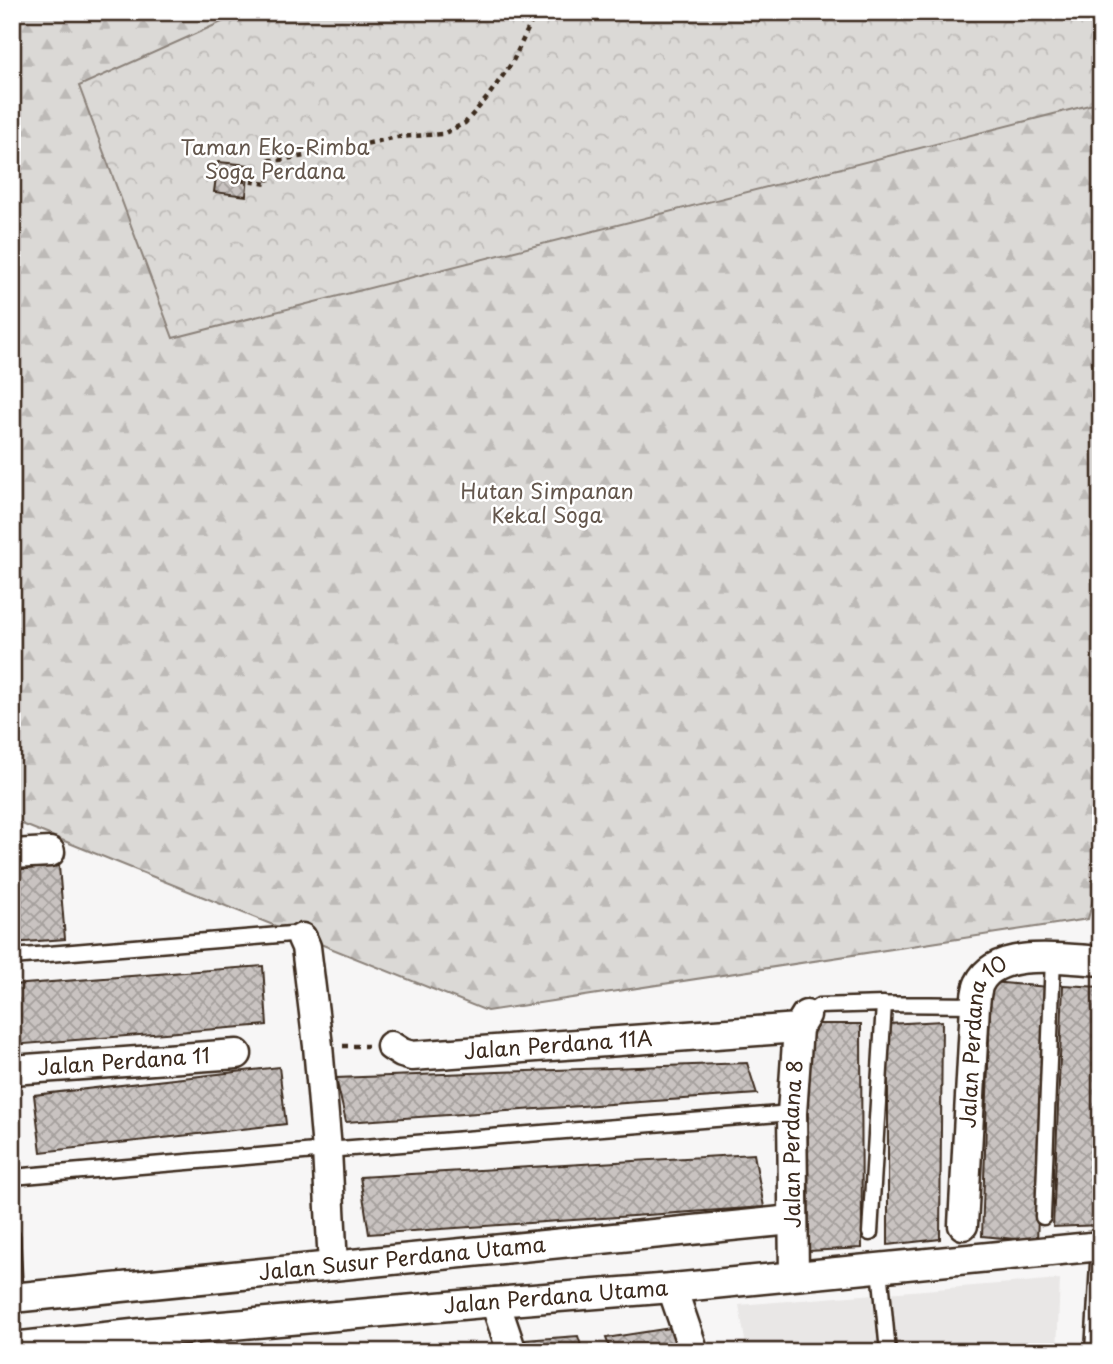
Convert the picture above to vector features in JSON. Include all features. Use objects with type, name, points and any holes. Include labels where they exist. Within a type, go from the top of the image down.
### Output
[{"type":"street","points":[[12,854],[50,852]]},
{"type":"street","points":[[302,938],[306,947],[318,1046],[333,1266]]},
{"type":"street","name":"Jalan Perdana 10","points":[[963,1225],[978,985],[990,968],[1013,959],[1101,961]]},
{"type":"street","name":"Jalan Perdana 11A","points":[[391,1046],[412,1056],[802,1021]]},
{"type":"street","name":"Jalan Perdana 8","points":[[794,1275],[792,1113],[802,1021]]},
{"type":"street","name":"Jalan Perdana 11","points":[[12,1070],[237,1054]]},
{"type":"street","name":"Jalan Susur Perdana Utama","points":[[14,1298],[792,1220]]},
{"type":"street","name":"Jalan Perdana Utama","points":[[12,1347],[46,1348],[146,1342],[495,1302],[672,1288],[1100,1246]]},
{"type":"street","points":[[672,1288],[694,1352]]},
{"type":"street","points":[[495,1302],[512,1352]]},
{"type":"lane","points":[[12,957],[291,934],[302,938]]},
{"type":"lane","points":[[1044,1217],[1053,958]]},
{"type":"lane","points":[[870,1233],[884,1004]]},
{"type":"lane","points":[[802,1021],[819,1006],[975,1006]]},
{"type":"lane","points":[[12,1177],[792,1113]]},
{"type":"lane","points":[[12,1236],[14,1298]]},
{"type":"lane","points":[[1093,1352],[1100,1246]]},
{"type":"lane","points":[[880,1268],[888,1352]]},
{"type":"path","points":[[231,179],[268,184],[270,160],[329,152],[397,137],[443,134],[465,123],[512,63],[536,12]]},
{"type":"path","points":[[318,1046],[391,1046]]},
{"type":"shaded area","points":[[1060,1279],[1057,1352],[747,1352],[739,1305]]},
{"type":"green space","name":"Hutan Simpanan Kekal Soga","points":[[12,12],[1101,12],[1101,867],[1088,919],[487,1011],[12,820]]},
{"type":"green space","name":"Taman Eko-Rimba Soga Perdana","points":[[244,12],[1101,12],[1101,102],[173,338],[79,86]]},
{"type":"building","points":[[218,162],[249,165],[246,196],[214,192]]},
{"type":"building","points":[[59,866],[65,939],[12,943],[12,870]]},
{"type":"building","points":[[263,966],[267,1025],[12,1045],[12,985]]},
{"type":"building","points":[[991,982],[1048,987],[1037,1241],[982,1236]]},
{"type":"building","points":[[1063,985],[1101,987],[1101,1225],[1053,1227]]},
{"type":"building","points":[[942,1021],[940,1239],[888,1245],[888,1024]]},
{"type":"building","points":[[807,1024],[861,1024],[862,1248],[809,1251]]},
{"type":"building","points":[[747,1063],[757,1094],[346,1122],[336,1078]]},
{"type":"building","points":[[279,1067],[286,1124],[41,1152],[34,1095]]},
{"type":"building","points":[[754,1154],[764,1207],[369,1234],[360,1177]]},
{"type":"building","points":[[670,1328],[678,1352],[611,1352],[606,1338]]},
{"type":"building","points":[[578,1336],[583,1352],[530,1352],[525,1340]]}]
